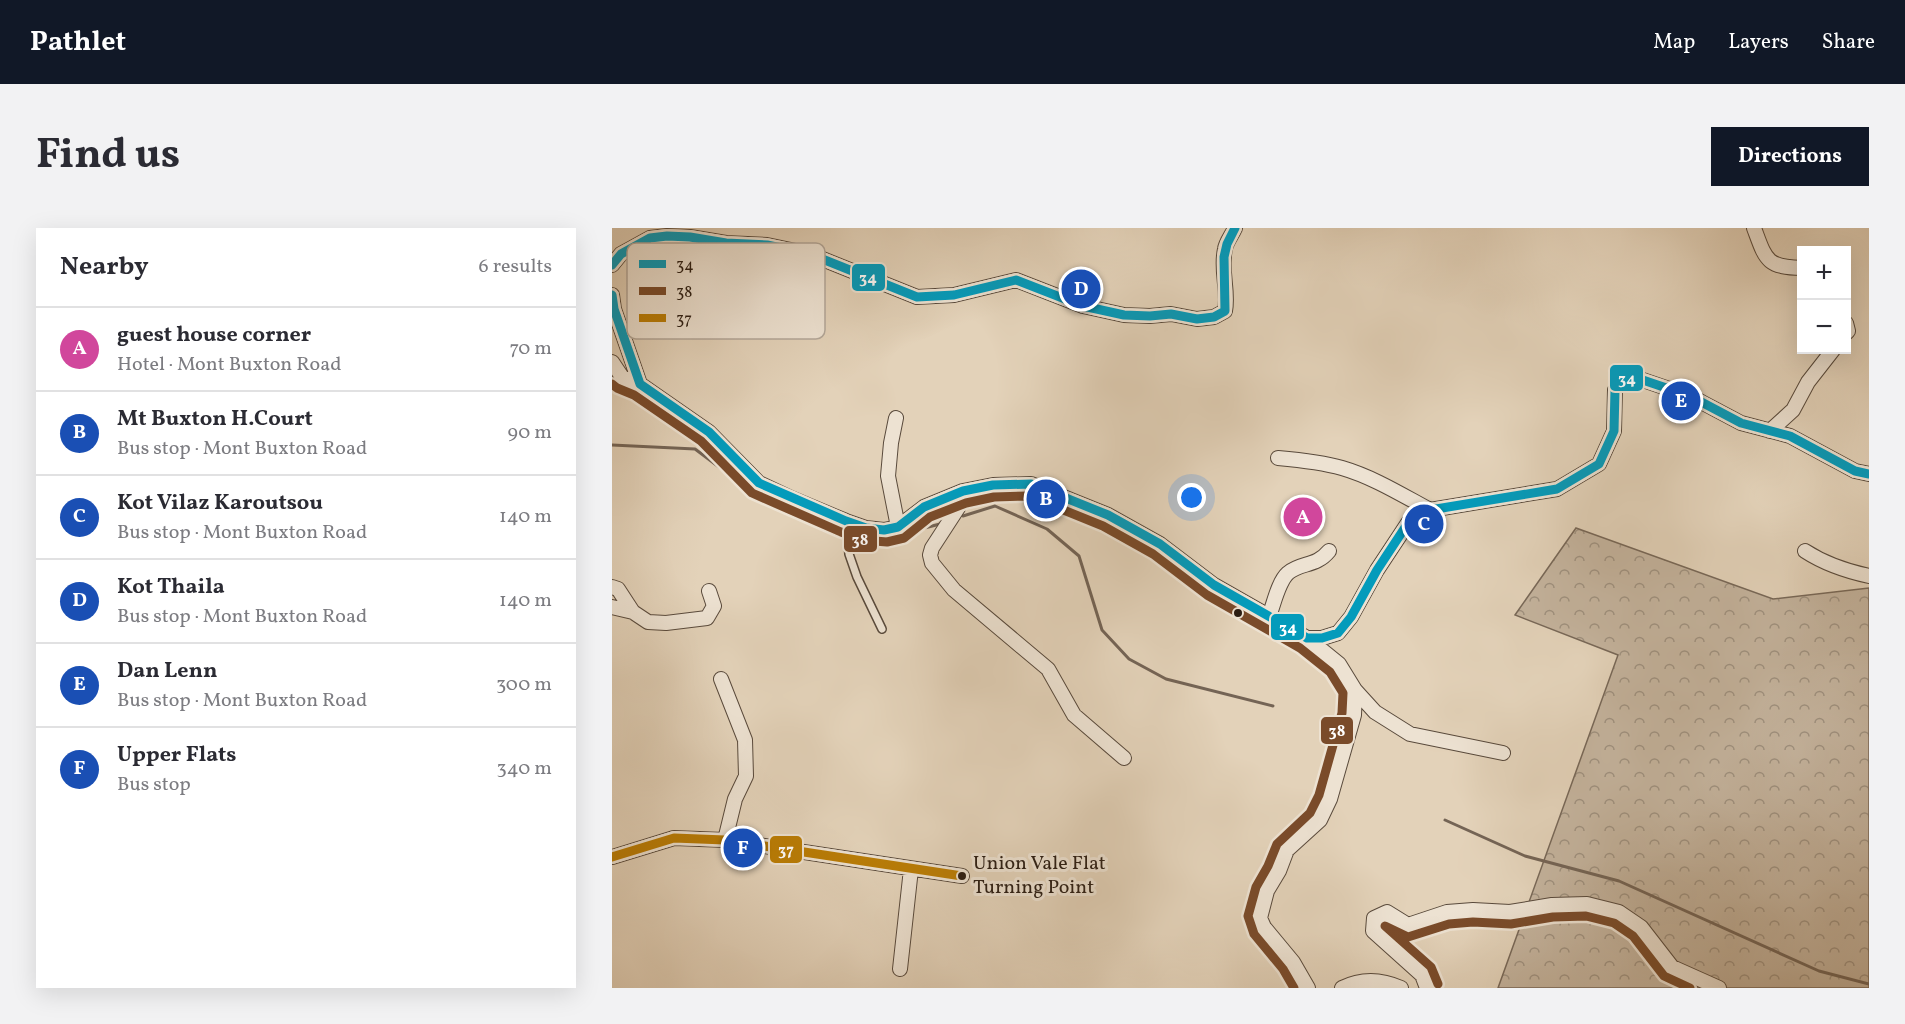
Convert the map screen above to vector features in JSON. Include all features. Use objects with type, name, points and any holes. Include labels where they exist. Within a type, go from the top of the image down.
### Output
[{"type":"street","points":[[825,260],[918,297],[954,295],[1016,280],[1083,306],[1124,315],[1171,314],[1197,319],[1214,317],[1225,311],[1227,301],[1223,260],[1225,247],[1235,228]]},
{"type":"street","points":[[1754,228],[1763,252],[1772,263],[1780,267],[1797,268]]},
{"type":"street","points":[[641,243],[650,238],[681,232],[726,243]]},
{"type":"street","points":[[612,265],[627,251]]},
{"type":"street","points":[[612,295],[614,309],[640,384]]},
{"type":"street","points":[[1770,430],[1793,410],[1808,382],[1830,354]]},
{"type":"street","points":[[612,362],[622,377],[640,384],[709,432],[759,483],[866,528],[884,530],[898,527],[924,507],[963,491],[993,485],[1030,484],[1108,515],[1160,544],[1214,585],[1307,638],[1339,664],[1355,690],[1375,712],[1410,734],[1503,753]]},
{"type":"street","points":[[1307,638],[1322,638],[1338,633],[1351,617],[1377,570],[1408,523],[1430,510],[1557,489],[1599,464],[1614,431],[1615,390],[1622,380],[1631,376],[1690,396],[1741,423],[1790,436],[1855,471],[1869,474]]},
{"type":"street","points":[[896,418],[888,476],[898,527]]},
{"type":"street","points":[[1278,458],[1309,461],[1344,469],[1389,488],[1430,510]]},
{"type":"street","points":[[963,491],[958,508],[932,548],[930,555],[932,563],[954,590],[1048,669],[1074,715],[1124,758]]},
{"type":"street","points":[[1269,616],[1282,581],[1288,573],[1322,560],[1329,551]]},
{"type":"street","points":[[1805,551],[1850,572],[1869,576]]},
{"type":"street","points":[[612,587],[618,589],[633,612]]},
{"type":"street","points":[[612,607],[633,612],[648,622],[677,622],[707,618],[714,606],[709,591]]},
{"type":"street","points":[[721,679],[745,740],[746,776],[735,799],[725,840]]},
{"type":"street","points":[[1308,988],[1293,962],[1264,927],[1260,918],[1267,891],[1279,871],[1287,850],[1320,820],[1330,799],[1354,715],[1355,690]]},
{"type":"street","points":[[612,857],[674,838],[725,840],[962,876]]},
{"type":"street","points":[[900,969],[911,868]]},
{"type":"street","points":[[1428,988],[1422,975],[1373,931],[1374,918],[1387,912],[1408,926],[1448,912],[1473,910],[1510,912],[1552,905],[1587,904],[1619,912],[1641,927],[1672,967],[1719,988]]},
{"type":"street","points":[[1342,988],[1353,982],[1368,980],[1390,983],[1401,988]]},
{"type":"lane","points":[[846,521],[849,554],[857,577],[882,629]]},
{"type":"green space","points":[[1576,528],[1773,599],[1869,588],[1869,988],[1498,988],[1618,655],[1515,615]]},
{"type":"waterway","points":[[612,445],[695,449],[763,500],[838,528]]},
{"type":"waterway","points":[[963,516],[995,506],[1047,529],[1079,556],[1102,630],[1129,659],[1166,679],[1273,706]]},
{"type":"waterway","points":[[856,535],[874,541],[940,524]]},
{"type":"waterway","points":[[1445,820],[1525,856],[1619,881],[1819,971],[1869,984]]},
{"type":"transit line","name":"34","points":[[825,260],[917,297],[954,295],[1016,280],[1083,306],[1124,315],[1171,314],[1197,319],[1214,317],[1225,311],[1224,257],[1227,244],[1235,228]]},
{"type":"transit line","name":"34","points":[[641,243],[650,238],[667,236],[726,243]]},
{"type":"transit line","name":"34","points":[[612,265],[627,251]]},
{"type":"transit line","name":"34","points":[[612,295],[614,309],[640,384],[709,432],[759,483],[846,521],[866,528],[884,530],[898,527],[924,507],[963,491],[993,485],[1031,484],[1108,515],[1160,544],[1214,585],[1307,638],[1322,638],[1338,633],[1351,617],[1377,570],[1408,523],[1430,510],[1557,489],[1599,464],[1614,431],[1615,390],[1622,380],[1631,376],[1690,396],[1741,423],[1790,436],[1855,471],[1869,474]]},
{"type":"transit line","name":"38","points":[[612,384],[634,395],[701,441],[752,493],[841,532],[863,540],[887,542],[904,538],[930,517],[966,503],[994,497],[1029,496],[1103,526],[1153,554],[1207,595],[1300,648],[1330,672],[1343,693],[1342,713],[1319,795],[1310,813],[1277,844],[1256,887],[1248,916],[1254,934],[1283,969],[1294,988]]},
{"type":"transit line","name":"37","points":[[612,857],[674,838],[725,840],[962,876]]},
{"type":"transit line","name":"38","points":[[1438,984],[1431,967],[1385,926],[1408,937],[1449,924],[1473,922],[1511,924],[1553,917],[1586,916],[1614,923],[1633,936],[1664,976],[1690,988]]},
{"type":"place","name":"Kot Thaila","points":[[1081,289]]},
{"type":"place","name":"Dan Lenn","points":[[1681,401]]},
{"type":"place","name":"Mt Buxton H.Court","points":[[1046,499]]},
{"type":"place","name":"guest house corner","points":[[1303,517]]},
{"type":"place","name":"Kot Vilaz Karoutsou","points":[[1424,524]]},
{"type":"place","name":"Upper Flats","points":[[743,848]]},
{"type":"place","name":"Union Vale Flat Turning Point","points":[[962,876]]}]
